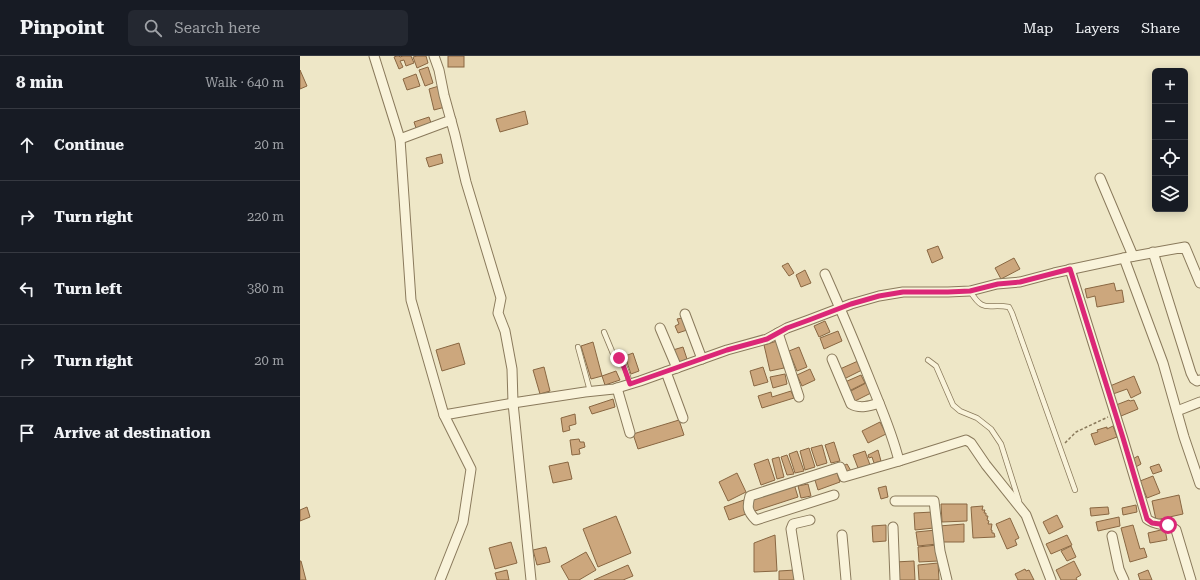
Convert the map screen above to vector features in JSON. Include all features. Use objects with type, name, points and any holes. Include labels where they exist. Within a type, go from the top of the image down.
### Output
[{"type":"street","points":[[374,56],[400,139],[411,300],[444,415],[471,469],[463,522],[440,580]]},
{"type":"street","points":[[434,56],[466,182],[501,298],[498,313],[505,331],[512,369],[513,403],[531,580]]},
{"type":"street","points":[[400,139],[451,120]]},
{"type":"street","points":[[1100,178],[1134,256]]},
{"type":"street","points":[[444,415],[513,403],[617,388],[747,344],[767,339],[794,325],[840,308],[879,296],[903,292],[970,291],[998,284],[1020,282],[1070,269],[1153,252],[1185,247],[1200,283]]},
{"type":"street","points":[[1153,252],[1191,373],[1194,379],[1197,381],[1200,380]]},
{"type":"street","points":[[1124,258],[1164,364],[1176,411],[1200,484]]},
{"type":"street","points":[[1070,269],[1147,519],[1152,523],[1172,526],[1176,530],[1191,580]]},
{"type":"street","points":[[825,274],[879,403],[894,441],[899,461]]},
{"type":"street","points":[[685,314],[702,359]]},
{"type":"street","points":[[660,328],[677,368]]},
{"type":"street","points":[[778,333],[800,397]]},
{"type":"street","points":[[832,359],[851,404],[861,407],[879,403]]},
{"type":"street","points":[[666,372],[683,418]]},
{"type":"street","points":[[617,388],[630,433]]},
{"type":"street","points":[[1176,411],[1200,402]]},
{"type":"street","points":[[834,496],[756,520],[751,515],[747,506],[750,496],[840,467],[844,477],[966,440],[971,443],[986,465],[1026,515],[1051,580]]},
{"type":"street","points":[[895,501],[934,501],[940,551],[947,580]]},
{"type":"street","points":[[799,580],[791,529],[793,524],[810,520]]},
{"type":"street","points":[[893,527],[895,580]]},
{"type":"street","points":[[842,535],[846,580]]},
{"type":"street","points":[[1112,536],[1119,569],[1124,580]]},
{"type":"lane","points":[[970,291],[981,305],[988,307],[1009,307],[1075,490]]},
{"type":"lane","points":[[604,332],[614,356],[619,358],[622,362],[630,384]]},
{"type":"lane","points":[[578,347],[590,391]]},
{"type":"lane","points":[[928,360],[936,366],[953,405],[960,411],[977,418],[990,428],[1001,444],[1020,507]]},
{"type":"path","points":[[1060,449],[1076,432],[1115,413]]},
{"type":"building","points":[[411,56],[414,63],[406,66],[404,60],[400,61],[403,67],[399,69],[394,57]]},
{"type":"building","points":[[426,56],[428,63],[417,68],[413,57]]},
{"type":"building","points":[[448,56],[464,56],[464,67],[448,67]]},
{"type":"building","points":[[428,67],[433,83],[425,86],[419,70]]},
{"type":"building","points":[[300,70],[307,86],[300,89]]},
{"type":"building","points":[[416,74],[420,86],[407,90],[403,79]]},
{"type":"building","points":[[439,86],[445,107],[434,110],[429,89]]},
{"type":"building","points":[[525,111],[528,124],[500,132],[496,119]]},
{"type":"building","points":[[429,117],[432,126],[417,131],[414,122]]},
{"type":"building","points":[[441,154],[443,163],[429,167],[426,158]]},
{"type":"building","points":[[938,246],[943,258],[932,263],[927,250]]},
{"type":"building","points":[[1014,258],[1020,269],[1001,279],[995,268]]},
{"type":"building","points":[[788,263],[794,273],[789,276],[782,266]]},
{"type":"building","points":[[805,270],[811,283],[801,287],[796,275]]},
{"type":"building","points":[[1114,283],[1116,291],[1122,290],[1124,302],[1097,307],[1095,296],[1087,298],[1085,289]]},
{"type":"building","points":[[682,318],[687,330],[678,333],[675,326],[679,324],[677,319]]},
{"type":"building","points":[[825,321],[830,332],[819,337],[814,326]]},
{"type":"building","points":[[838,331],[842,341],[824,349],[820,338]]},
{"type":"building","points":[[777,341],[784,368],[770,371],[764,345]]},
{"type":"building","points":[[593,342],[602,376],[591,379],[581,346]]},
{"type":"building","points":[[459,343],[465,364],[442,371],[436,350]]},
{"type":"building","points":[[683,347],[687,359],[678,363],[673,350]]},
{"type":"building","points":[[799,347],[807,367],[797,371],[789,351]]},
{"type":"building","points":[[633,353],[639,371],[631,374],[625,356]]},
{"type":"building","points":[[858,361],[862,370],[844,379],[840,369]]},
{"type":"building","points":[[544,367],[550,391],[540,394],[533,370]]},
{"type":"building","points":[[763,367],[768,382],[754,386],[750,371]]},
{"type":"building","points":[[810,369],[815,380],[802,386],[797,375]]},
{"type":"building","points":[[616,371],[620,380],[605,385],[602,376]]},
{"type":"building","points":[[785,374],[787,384],[773,388],[770,377]]},
{"type":"building","points":[[861,375],[865,383],[849,391],[845,382]]},
{"type":"building","points":[[1134,376],[1141,393],[1131,398],[1127,389],[1113,394],[1110,386]]},
{"type":"building","points":[[866,383],[871,393],[853,402],[849,392]]},
{"type":"building","points":[[791,391],[794,398],[762,408],[758,396],[771,392],[772,397]]},
{"type":"building","points":[[613,399],[615,407],[592,414],[589,407]]},
{"type":"building","points":[[1129,400],[1134,400],[1138,409],[1121,416],[1116,405]]},
{"type":"building","points":[[575,414],[576,424],[569,426],[570,430],[563,432],[561,418]]},
{"type":"building","points":[[679,420],[684,435],[638,449],[633,434]]},
{"type":"building","points":[[880,422],[886,434],[868,443],[862,431]]},
{"type":"building","points":[[1113,426],[1117,437],[1095,445],[1091,434],[1098,432],[1097,430],[1107,427],[1107,429]]},
{"type":"building","points":[[579,439],[580,442],[584,442],[585,447],[579,449],[580,454],[572,455],[570,440]]},
{"type":"building","points":[[834,442],[840,461],[831,463],[825,445]]},
{"type":"building","points":[[822,445],[827,463],[817,466],[811,448]]},
{"type":"building","points":[[809,448],[815,467],[805,470],[800,451]]},
{"type":"building","points":[[878,450],[881,461],[874,463],[872,457],[869,458],[868,455]]},
{"type":"building","points":[[797,451],[804,471],[795,473],[789,454]]},
{"type":"building","points":[[865,451],[870,465],[858,468],[853,455]]},
{"type":"building","points":[[787,455],[794,474],[787,475],[781,457]]},
{"type":"building","points":[[1138,456],[1141,464],[1134,468],[1131,460]]},
{"type":"building","points":[[779,457],[784,477],[777,479],[772,459]]},
{"type":"building","points":[[768,459],[775,480],[761,485],[754,464]]},
{"type":"building","points":[[568,462],[572,479],[553,483],[549,466]]},
{"type":"building","points":[[847,464],[851,471],[844,474],[841,467]]},
{"type":"building","points":[[1159,464],[1162,471],[1153,474],[1150,467]]},
{"type":"building","points":[[836,470],[840,482],[818,490],[814,477]]},
{"type":"building","points":[[737,473],[746,492],[728,501],[719,482]]},
{"type":"building","points":[[1153,476],[1160,493],[1147,498],[1140,481]]},
{"type":"building","points":[[794,484],[798,497],[752,512],[750,500]]},
{"type":"building","points":[[808,484],[811,496],[801,498],[798,486]]},
{"type":"building","points":[[886,486],[888,497],[881,499],[878,488]]},
{"type":"building","points":[[1179,495],[1183,514],[1156,520],[1152,501]]},
{"type":"building","points":[[744,500],[749,513],[729,520],[724,507]]},
{"type":"building","points":[[941,504],[967,504],[967,521],[942,522]]},
{"type":"building","points":[[1136,505],[1137,512],[1123,515],[1122,508]]},
{"type":"building","points":[[983,506],[982,510],[985,510],[984,513],[988,516],[988,524],[992,524],[991,530],[995,537],[973,538],[971,507]]},
{"type":"building","points":[[307,507],[310,517],[300,521],[300,510]]},
{"type":"building","points":[[1108,507],[1109,514],[1091,516],[1090,508]]},
{"type":"building","points":[[933,512],[934,528],[915,530],[914,513]]},
{"type":"building","points":[[1057,515],[1063,527],[1049,534],[1043,522]]},
{"type":"building","points":[[616,516],[631,553],[598,567],[583,529]]},
{"type":"building","points":[[1119,517],[1120,526],[1098,531],[1096,522]]},
{"type":"building","points":[[1010,518],[1019,538],[1015,540],[1017,545],[1007,549],[996,524]]},
{"type":"building","points":[[964,524],[964,542],[941,542],[939,526]]},
{"type":"building","points":[[886,525],[886,541],[873,542],[872,526]]},
{"type":"building","points":[[1133,525],[1140,549],[1144,548],[1147,557],[1130,562],[1121,528]]},
{"type":"building","points":[[1165,529],[1167,540],[1150,543],[1148,533]]},
{"type":"building","points":[[936,530],[937,544],[918,546],[916,532]]},
{"type":"building","points":[[775,535],[777,571],[754,572],[754,543]]},
{"type":"building","points":[[1067,535],[1072,545],[1051,554],[1046,544]]},
{"type":"building","points":[[511,542],[517,563],[495,569],[489,548]]},
{"type":"building","points":[[937,545],[938,561],[919,562],[918,547]]},
{"type":"building","points":[[1071,546],[1076,557],[1067,561],[1061,551]]},
{"type":"building","points":[[546,547],[550,562],[537,565],[533,550]]},
{"type":"building","points":[[586,552],[596,570],[579,580],[569,580],[561,566]]},
{"type":"building","points":[[301,561],[306,580],[300,580]]},
{"type":"building","points":[[914,561],[915,580],[896,580],[895,562]]},
{"type":"building","points":[[1074,561],[1081,575],[1076,578],[1077,580],[1061,580],[1056,570]]},
{"type":"building","points":[[938,563],[939,580],[919,580],[918,565]]},
{"type":"building","points":[[628,565],[633,576],[623,580],[594,580]]},
{"type":"building","points":[[1025,569],[1026,571],[1029,570],[1034,580],[1018,580],[1015,574]]},
{"type":"building","points":[[507,570],[509,580],[497,580],[495,573]]},
{"type":"building","points":[[795,570],[796,580],[779,580],[779,571]]},
{"type":"building","points":[[1148,570],[1152,580],[1140,580],[1138,574]]},
{"type":"route","points":[[619,358],[622,362],[630,384],[727,350],[767,339],[787,328],[851,304],[879,296],[903,292],[970,291],[998,284],[1020,282],[1070,269],[1147,519],[1158,525],[1168,525]]}]
